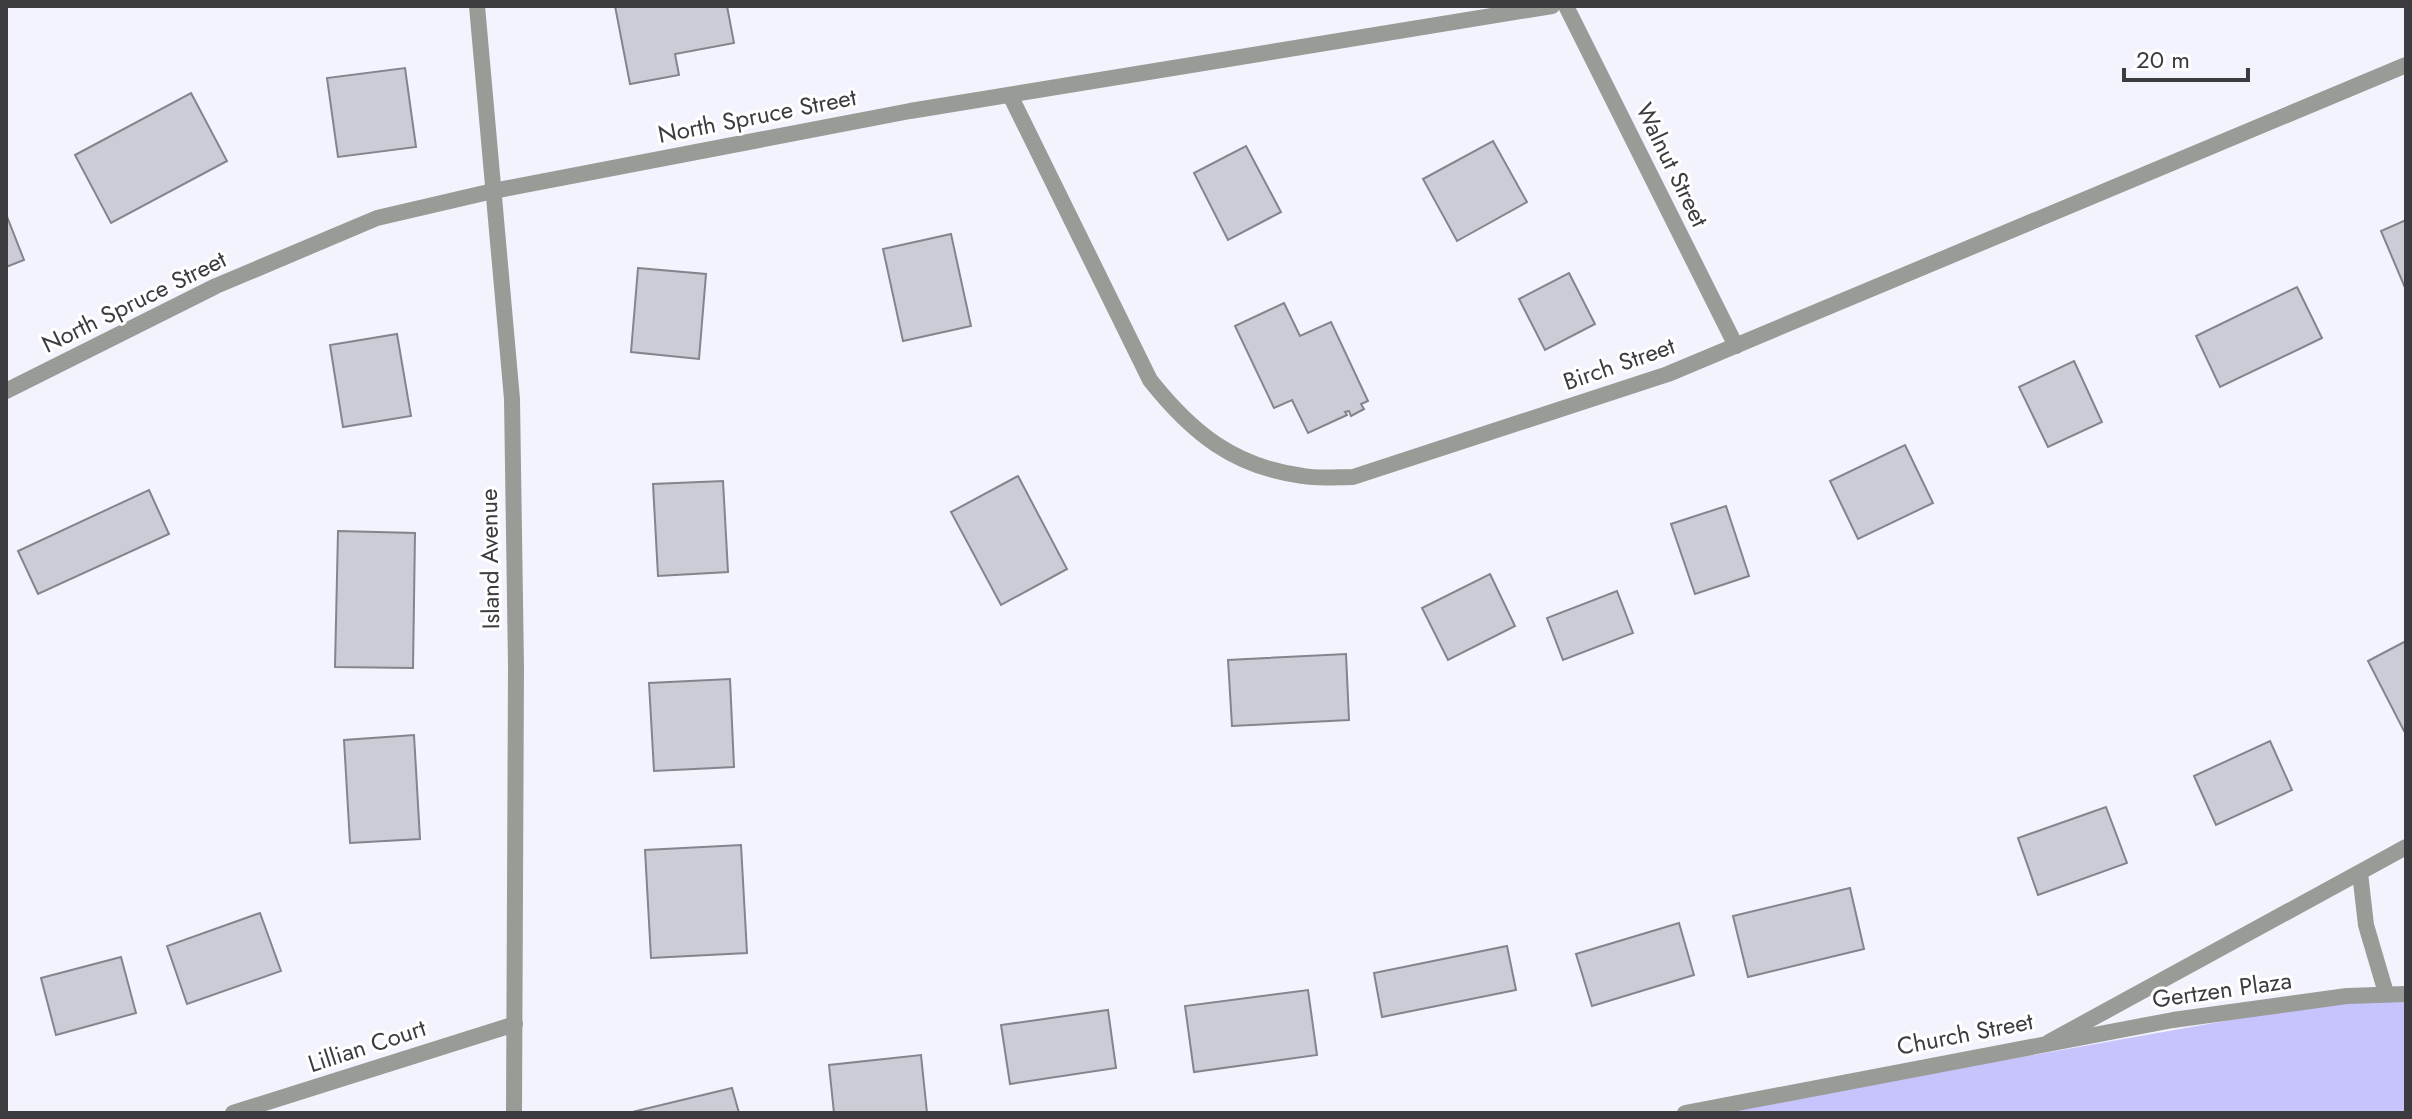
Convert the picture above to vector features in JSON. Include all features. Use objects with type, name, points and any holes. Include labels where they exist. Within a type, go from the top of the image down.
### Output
[{"type":"street","name":"Island Avenue","points":[[477,6],[512,399],[516,667],[514,1113]]},
{"type":"street","name":"North Spruce Street","points":[[6,391],[216,286],[377,218],[493,191],[910,111],[1552,6]]},
{"type":"street","name":"Walnut Street","points":[[1566,6],[1736,346]]},
{"type":"street","name":"Birch Street","points":[[1010,95],[1150,380],[1178,415],[1216,445],[1257,465],[1304,477],[1366,475],[1668,374],[2406,65]]},
{"type":"street","name":"Church Street","points":[[1685,1113],[2046,1044],[2406,847]]},
{"type":"street","points":[[2360,873],[2366,925],[2386,993]]},
{"type":"street","name":"Gertzen Plaza","points":[[2046,1044],[2173,1020],[2386,993],[2406,994]]},
{"type":"street","name":"Lillian Court","points":[[233,1113],[515,1024]]},
{"type":"shaded area","points":[[2406,990],[2406,1113],[1705,1113]]},
{"type":"building","points":[[615,6],[727,6],[734,43],[675,54],[679,75],[630,84]]},
{"type":"building","points":[[405,68],[416,147],[338,157],[327,78]]},
{"type":"building","points":[[191,93],[227,161],[111,223],[75,155]]},
{"type":"building","points":[[1493,141],[1527,202],[1457,241],[1423,179]]},
{"type":"building","points":[[1246,146],[1281,212],[1228,240],[1194,173]]},
{"type":"building","points":[[6,214],[24,260],[6,267]]},
{"type":"building","points":[[2406,220],[2406,290],[2381,231]]},
{"type":"building","points":[[951,234],[971,326],[903,341],[883,249]]},
{"type":"building","points":[[638,268],[706,274],[699,359],[631,352]]},
{"type":"building","points":[[1569,273],[1595,324],[1545,350],[1519,299]]},
{"type":"building","points":[[2297,287],[2322,338],[2220,387],[2196,336]]},
{"type":"building","points":[[1284,303],[1300,336],[1331,322],[1368,401],[1361,404],[1364,409],[1351,416],[1349,411],[1345,412],[1347,415],[1308,433],[1292,400],[1274,408],[1235,326]]},
{"type":"building","points":[[397,334],[411,416],[343,427],[330,345]]},
{"type":"building","points":[[2074,361],[2102,422],[2048,447],[2019,387]]},
{"type":"building","points":[[1905,445],[1933,503],[1858,539],[1830,481]]},
{"type":"building","points":[[1018,476],[1067,569],[1001,605],[951,512]]},
{"type":"building","points":[[723,481],[728,572],[658,576],[653,484]]},
{"type":"building","points":[[149,490],[169,534],[38,594],[18,551]]},
{"type":"building","points":[[1726,506],[1749,576],[1695,594],[1671,524]]},
{"type":"building","points":[[338,531],[415,533],[413,668],[335,667]]},
{"type":"building","points":[[1490,574],[1515,626],[1448,660],[1422,608]]},
{"type":"building","points":[[1617,591],[1633,633],[1563,660],[1547,618]]},
{"type":"building","points":[[2406,641],[2406,730],[2404,731],[2368,661]]},
{"type":"building","points":[[1346,654],[1349,720],[1232,726],[1228,660]]},
{"type":"building","points":[[730,679],[734,767],[654,771],[649,683]]},
{"type":"building","points":[[414,735],[420,839],[350,843],[344,740]]},
{"type":"building","points":[[2270,741],[2292,790],[2216,825],[2194,776]]},
{"type":"building","points":[[2106,807],[2127,863],[2038,895],[2018,838]]},
{"type":"building","points":[[741,845],[747,953],[651,958],[645,850]]},
{"type":"building","points":[[1850,888],[1864,949],[1748,977],[1733,916]]},
{"type":"building","points":[[260,913],[281,971],[187,1004],[167,946]]},
{"type":"building","points":[[1679,923],[1694,975],[1592,1006],[1576,954]]},
{"type":"building","points":[[1507,946],[1516,990],[1382,1017],[1374,973]]},
{"type":"building","points":[[121,957],[136,1013],[56,1035],[41,978]]},
{"type":"building","points":[[1308,990],[1317,1055],[1194,1072],[1185,1006]]},
{"type":"building","points":[[1108,1010],[1116,1068],[1010,1084],[1001,1025]]},
{"type":"building","points":[[921,1055],[927,1113],[834,1113],[829,1065]]},
{"type":"building","points":[[732,1088],[739,1113],[632,1113],[632,1112]]}]
